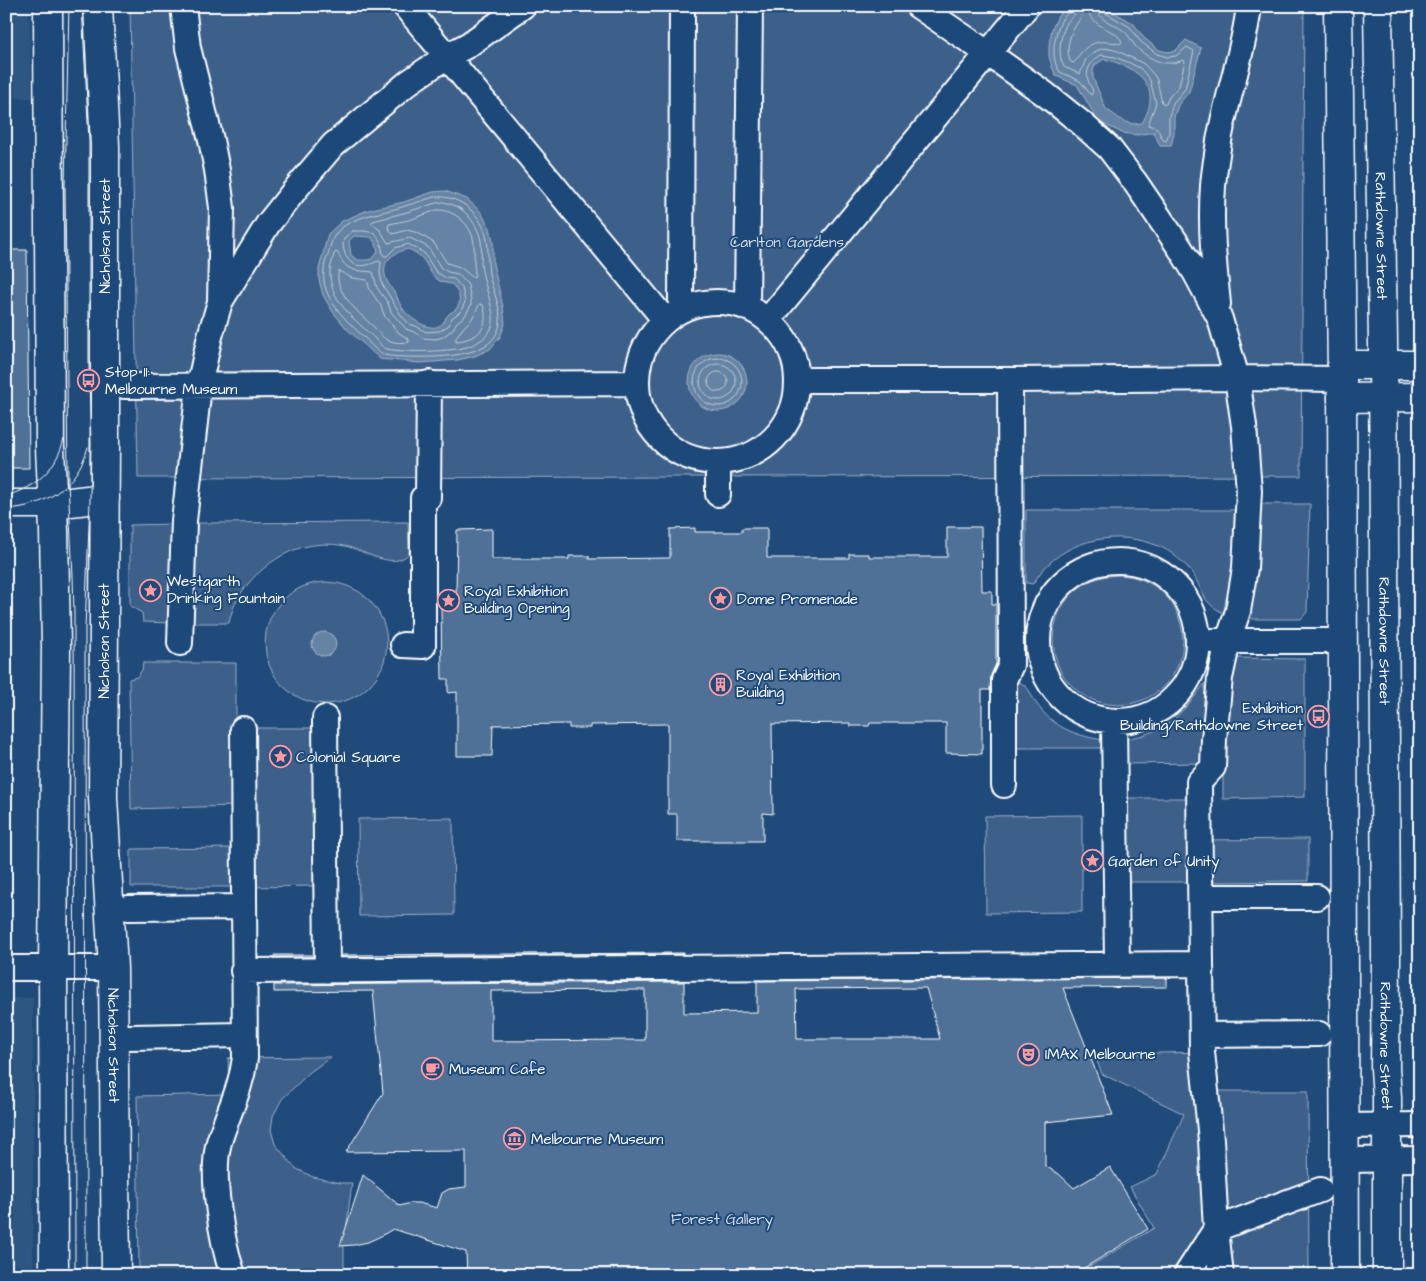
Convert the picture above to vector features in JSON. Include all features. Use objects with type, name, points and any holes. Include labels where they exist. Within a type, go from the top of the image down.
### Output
[{"type":"main road","points":[[48,6],[50,438],[56,647],[53,968],[54,1275]]},
{"type":"main road","name":"Nicholson Street","points":[[98,6],[105,141],[103,798],[113,968],[116,1275]]},
{"type":"main road","points":[[1338,6],[1342,381],[1345,1275]]},
{"type":"main road","name":"Rathdowne Street","points":[[1378,6],[1383,365],[1385,1069],[1388,1275]]},
{"type":"main road","points":[[1342,381],[1383,365],[1420,365]]},
{"type":"main road","points":[[1342,381],[1383,398],[1420,397]]},
{"type":"main road","points":[[6,504],[53,504],[105,498]]},
{"type":"main road","points":[[1345,1069],[1385,1069]]},
{"type":"street","points":[[180,643],[184,522],[199,386],[220,302],[222,208],[211,140],[188,48],[183,6]]},
{"type":"street","points":[[405,6],[673,315]]},
{"type":"street","points":[[220,302],[268,224],[333,145],[409,82],[447,56],[468,45],[523,6]]},
{"type":"street","points":[[673,315],[682,6]]},
{"type":"street","points":[[747,308],[750,6]]},
{"type":"street","points":[[918,6],[989,54],[1080,122],[1109,148],[1135,182],[1180,248],[1220,319]]},
{"type":"street","points":[[768,320],[1027,6]]},
{"type":"street","points":[[1222,1275],[1216,1229],[1211,1140],[1202,1053],[1199,782],[1214,767],[1214,739],[1220,678],[1228,641],[1238,611],[1245,568],[1249,491],[1244,426],[1237,378],[1220,319],[1212,232],[1212,186],[1221,131],[1228,97],[1241,52],[1249,6]]},
{"type":"street","points":[[725,302],[747,308],[768,320],[784,337],[793,358],[798,380],[794,405],[783,428],[765,446],[743,458],[718,462],[693,458],[670,447],[652,430],[640,407],[636,383],[640,359],[650,338],[673,315],[703,303],[725,302]]},
{"type":"street","points":[[798,380],[1237,378],[1342,381]]},
{"type":"street","points":[[1004,785],[1004,680],[1012,665],[1010,380]]},
{"type":"street","points":[[403,645],[423,646],[429,383]]},
{"type":"street","points":[[124,386],[636,383]]},
{"type":"street","points":[[718,462],[718,494]]},
{"type":"street","points":[[1105,561],[1133,561],[1159,571],[1180,589],[1194,614],[1199,641],[1195,666],[1183,689],[1165,706],[1142,718],[1114,723],[1092,718],[1069,706],[1052,688],[1041,665],[1037,640],[1042,612],[1057,588],[1078,570],[1105,561]]},
{"type":"street","points":[[1011,640],[1037,640]]},
{"type":"street","points":[[1199,641],[1343,641]]},
{"type":"street","points":[[325,718],[327,971]]},
{"type":"street","points":[[1114,723],[1117,964]]},
{"type":"street","points":[[231,1272],[217,1198],[216,1167],[218,1144],[237,1095],[245,1058],[243,729]]},
{"type":"street","points":[[1201,897],[1317,897]]},
{"type":"street","points":[[128,908],[243,907]]},
{"type":"street","points":[[243,972],[1201,964]]},
{"type":"street","points":[[6,968],[113,968]]},
{"type":"street","points":[[1202,1035],[1319,1034]]},
{"type":"street","points":[[129,1037],[244,1035]]},
{"type":"street","points":[[1345,1126],[1420,1125]]},
{"type":"street","points":[[1345,1160],[1420,1160]]},
{"type":"street","points":[[1186,1275],[1216,1229],[1320,1190]]},
{"type":"shaded area","points":[[6,6],[29,6],[32,98],[6,98]]},
{"type":"shaded area","points":[[6,998],[33,998],[33,1275],[6,1275]]},
{"type":"green space","name":"Carlton Gardens","points":[[130,6],[1304,6],[1301,476],[138,478]]},
{"type":"green space","points":[[1258,504],[1310,504],[1307,612],[1301,619],[1252,619],[1248,613]]},
{"type":"green space","points":[[1026,510],[1238,510],[1231,607],[1224,613],[1210,604],[1194,575],[1171,553],[1151,543],[1127,538],[1096,540],[1081,544],[1054,559],[1033,584],[1026,583]]},
{"type":"green space","points":[[408,522],[409,553],[404,558],[397,560],[382,559],[334,544],[311,545],[291,551],[272,562],[251,580],[237,600],[229,623],[189,623],[192,559],[198,523]]},
{"type":"green space","points":[[175,524],[170,623],[143,622],[142,613],[130,606],[130,525]]},
{"type":"green space","points":[[1118,575],[1143,580],[1164,594],[1178,615],[1183,640],[1178,665],[1164,686],[1143,700],[1118,705],[1093,700],[1072,686],[1058,665],[1053,640],[1058,615],[1072,594],[1093,580]]},
{"type":"green space","points":[[326,582],[338,583],[349,587],[360,592],[369,600],[377,609],[382,620],[386,631],[386,655],[382,666],[377,677],[369,686],[360,694],[349,699],[338,703],[326,704],[314,703],[303,699],[292,694],[283,686],[275,677],[270,666],[266,655],[265,643],[266,631],[270,620],[275,609],[283,600],[292,592],[303,587],[314,583]]},
{"type":"green space","points":[[1238,658],[1305,659],[1305,797],[1223,799],[1223,749],[1230,682]]},
{"type":"green space","points":[[143,663],[236,663],[236,806],[131,809],[129,679],[137,677],[142,670]]},
{"type":"green space","points":[[1019,682],[1028,689],[1036,703],[1050,719],[1074,733],[1103,740],[1105,748],[1012,748],[1014,684]]},
{"type":"green space","points":[[1205,683],[1202,763],[1126,764],[1126,748],[1121,748],[1124,741],[1154,731],[1170,722],[1189,704]]},
{"type":"green space","points":[[248,728],[313,728],[315,886],[249,887]]},
{"type":"green space","points":[[1126,798],[1191,798],[1192,882],[1127,882]]},
{"type":"green space","points":[[1082,815],[1082,912],[986,913],[985,816]]},
{"type":"green space","points":[[453,818],[454,915],[359,916],[358,819]]},
{"type":"green space","points":[[1308,839],[1308,881],[1204,882],[1204,840]]},
{"type":"green space","points":[[236,848],[237,887],[131,887],[131,849]]},
{"type":"green space","points":[[1214,1052],[1214,1091],[1308,1091],[1309,1275],[1075,1275],[1154,1228],[1130,1187],[1157,1174],[1184,1114],[1102,1074],[1094,1054]]},
{"type":"green space","points":[[331,1057],[310,1072],[282,1099],[273,1116],[271,1130],[275,1144],[295,1168],[313,1177],[340,1183],[352,1183],[344,1246],[344,1273],[378,1273],[381,1275],[139,1275],[137,1096],[229,1094],[228,1058]]},
{"type":"water","points":[[1068,6],[1100,6],[1133,23],[1144,38],[1159,50],[1175,51],[1186,40],[1201,48],[1189,92],[1178,105],[1174,117],[1174,133],[1171,146],[1160,146],[1154,132],[1137,135],[1122,133],[1098,121],[1077,85],[1056,76],[1049,56],[1049,45],[1052,29],[1058,16]],"holes":[[[1104,59],[1137,73],[1149,89],[1148,110],[1142,123],[1133,124],[1123,121],[1106,109],[1093,78],[1093,71],[1095,65]]]},
{"type":"water","points":[[445,191],[467,199],[480,211],[490,228],[493,241],[493,264],[505,324],[500,337],[490,349],[475,356],[458,360],[420,363],[380,359],[347,329],[333,312],[323,295],[319,280],[319,269],[328,234],[342,221],[368,210],[404,202],[433,192]],"holes":[[[354,236],[371,237],[378,251],[374,257],[369,260],[357,260],[351,255],[349,241]],[[408,249],[422,258],[436,278],[445,283],[452,284],[459,295],[459,305],[439,326],[429,327],[423,325],[408,314],[401,306],[387,281],[386,263],[396,254]]]},
{"type":"water","points":[[712,353],[724,353],[739,361],[747,376],[747,388],[739,403],[724,411],[712,411],[697,403],[689,388],[689,376],[697,361]]},
{"type":"water","points":[[324,632],[333,635],[336,644],[333,653],[324,656],[315,653],[312,644],[315,635]]},
{"type":"building","points":[[6,250],[27,250],[29,468],[6,468]]},
{"type":"building","name":"Royal Exhibition Building","points":[[947,527],[981,527],[982,591],[992,591],[992,604],[996,604],[996,664],[991,675],[990,690],[982,690],[982,754],[946,753],[946,723],[870,723],[869,726],[850,726],[850,723],[772,724],[773,814],[763,813],[763,841],[677,841],[677,814],[668,814],[668,724],[590,725],[590,728],[569,728],[569,724],[493,725],[492,756],[457,756],[457,692],[448,693],[448,679],[442,679],[441,607],[448,607],[448,594],[456,594],[457,530],[492,529],[492,559],[569,559],[569,556],[589,556],[589,559],[670,558],[670,529],[695,528],[695,532],[742,532],[742,528],[767,528],[767,558],[849,558],[849,554],[869,554],[869,557],[947,557]]},
{"type":"building","points":[[684,954],[341,957],[341,955]]},
{"type":"building","points":[[274,955],[313,955],[313,957],[274,957]]},
{"type":"building","name":"Melbourne Museum","points":[[1167,978],[1167,987],[1063,988],[1113,1115],[1045,1122],[1045,1166],[1059,1174],[1074,1188],[1110,1167],[1148,1229],[1084,1268],[1067,1275],[467,1275],[466,1252],[393,1229],[368,1242],[340,1246],[363,1175],[400,1206],[419,1203],[437,1208],[442,1193],[449,1189],[466,1187],[466,1151],[346,1152],[383,1093],[373,991],[274,992],[274,985],[684,982],[684,1013],[757,1012],[757,981]],"holes":[[[926,988],[940,1039],[797,1039],[796,989]],[[645,990],[645,1040],[491,1041],[491,991]]]},
{"type":"tram line","points":[[69,6],[65,184],[68,483],[74,613],[75,1275]]},
{"type":"tram line","points":[[82,6],[89,141],[89,381],[91,443],[85,629],[86,1275]]},
{"type":"tram line","points":[[6,496],[27,488],[43,476],[56,460],[64,439]]},
{"type":"tram line","points":[[6,509],[34,504],[58,492],[68,484],[76,473],[88,447]]},
{"type":"place","name":"Stop 11: Melbourne Museum","points":[[89,381]]},
{"type":"place","name":"Westgarth Drinking Fountain","points":[[151,590]]},
{"type":"place","name":"Dome Promenade","points":[[721,599]]},
{"type":"place","name":"Royal Exhibition Building Opening","points":[[448,600]]},
{"type":"place","name":"Royal Exhibition Building","points":[[720,684]]},
{"type":"place","name":"Exhibition Building/Rathdowne Street","points":[[1319,717]]},
{"type":"place","name":"Colonial Square","points":[[280,757]]},
{"type":"place","name":"Garden of Unity","points":[[1092,861]]},
{"type":"place","name":"IMAX Melbourne","points":[[1029,1054]]},
{"type":"place","name":"Museum Cafe","points":[[433,1069]]},
{"type":"place","name":"Melbourne Museum","points":[[515,1139]]},
{"type":"park label","name":"Forest Gallery","points":[[722,1219]]}]
